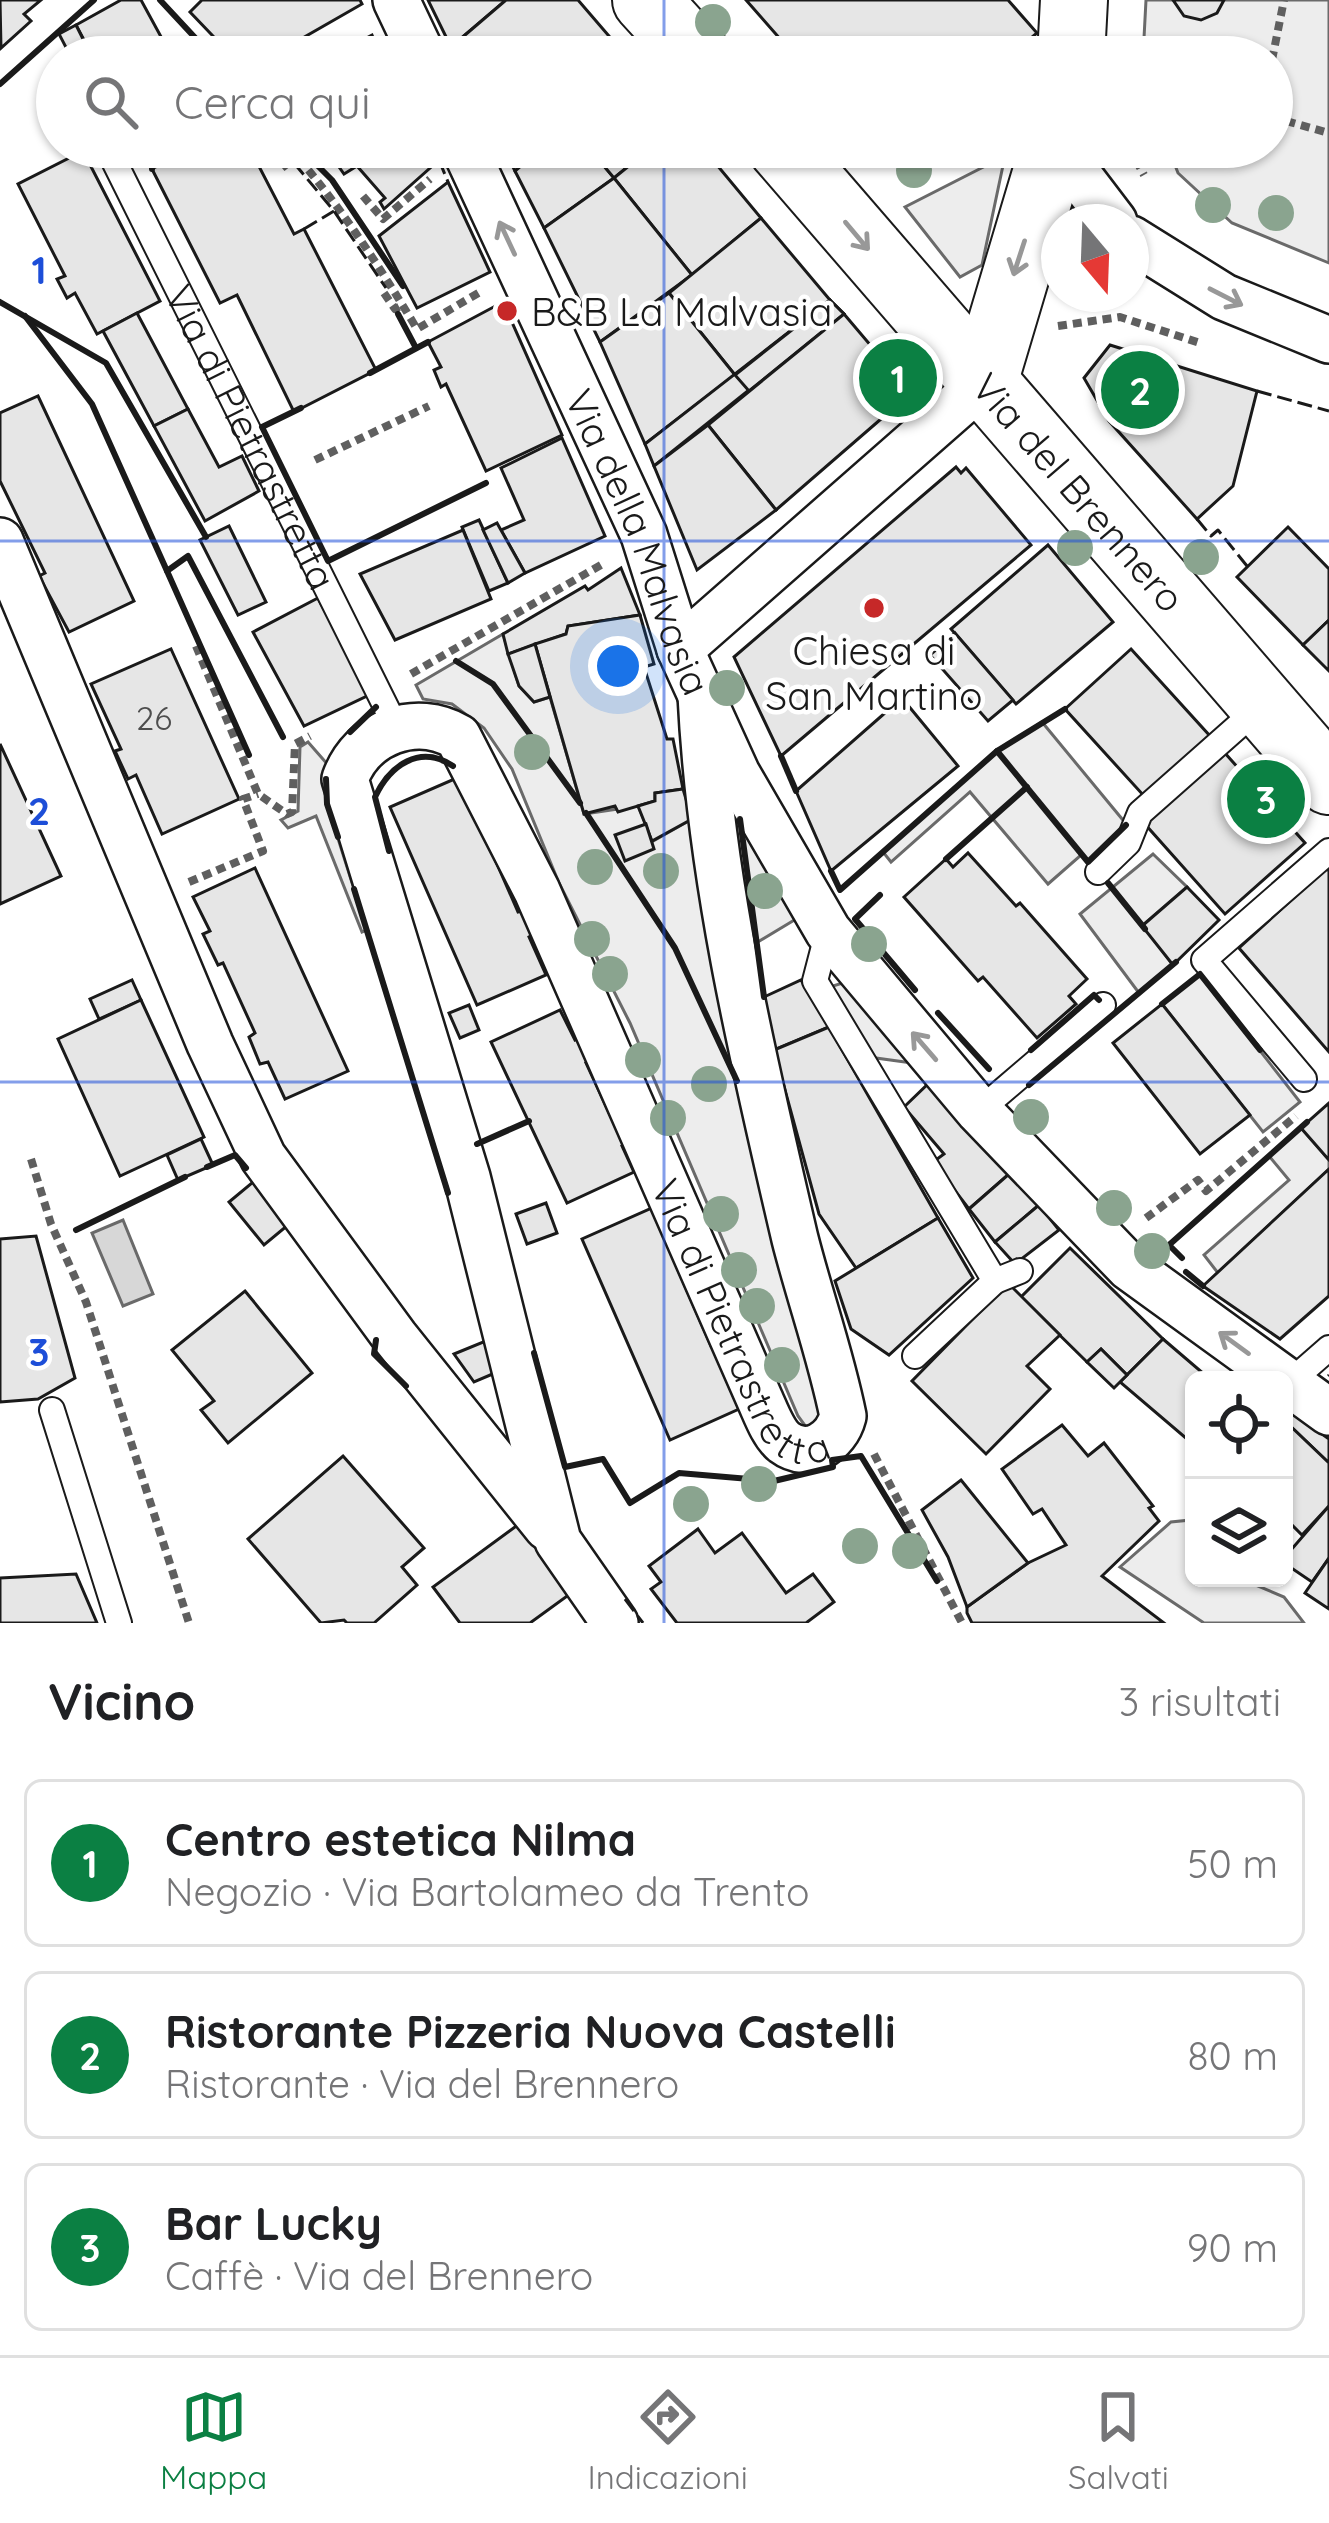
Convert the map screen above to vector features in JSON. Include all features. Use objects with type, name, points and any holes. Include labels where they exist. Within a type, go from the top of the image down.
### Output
[{"type":"main road","points":[[646,0],[679,36]]},
{"type":"main road","points":[[1072,36],[1074,0]]},
{"type":"main road","name":"Via del Brennero","points":[[799,168],[1329,781]]},
{"type":"main road","points":[[984,382],[1048,168]]},
{"type":"street","points":[[396,0],[413,36]]},
{"type":"street","name":"Via della Malvasia","points":[[474,168],[644,535],[680,649],[737,774],[828,931],[980,1111],[1129,1267],[1272,1371]]},
{"type":"street","points":[[1077,168],[1100,204]]},
{"type":"street","points":[[1149,250],[1224,297],[1329,340]]},
{"type":"street","points":[[680,649],[984,382]]},
{"type":"street","points":[[0,541],[210,1044],[263,1156],[394,1337],[559,1541],[615,1623]]},
{"type":"street","name":"Via di Pietrastretta","points":[[388,710],[418,723],[439,725],[458,737],[537,890],[780,1440],[801,1450],[819,1447],[831,1438],[839,1431],[843,1416],[797,1245],[742,1004],[712,844],[701,695]]},
{"type":"street","points":[[388,710],[352,760],[345,779],[467,1177],[559,1541]]},
{"type":"street","name":"Via della Malvasia","points":[[1293,1386],[1329,1412]]},
{"type":"lane","name":"Via di Pietrastretta","points":[[117,168],[388,710]]},
{"type":"lane","points":[[1098,872],[1128,843],[1141,813],[1263,704]]},
{"type":"lane","points":[[1308,1091],[1204,960],[1329,851]]},
{"type":"lane","points":[[828,931],[815,981],[995,1281]]},
{"type":"lane","points":[[980,1111],[1103,1005]]},
{"type":"lane","points":[[915,1357],[995,1281],[1020,1271]]},
{"type":"lane","points":[[1293,1380],[1329,1348]]},
{"type":"lane","points":[[52,1410],[119,1623]]},
{"type":"path","points":[[1277,36],[1284,0]]},
{"type":"path","points":[[1293,122],[1329,133]]},
{"type":"path","points":[[307,168],[331,195],[417,329],[485,289]]},
{"type":"path","points":[[363,196],[382,219],[431,178]]},
{"type":"path","points":[[384,293],[394,309],[403,305]]},
{"type":"path","points":[[1056,326],[1120,317],[1204,344]]},
{"type":"path","points":[[315,460],[429,406]]},
{"type":"path","points":[[388,710],[608,562]]},
{"type":"path","points":[[181,886],[262,850],[243,799],[258,794],[196,646]]},
{"type":"path","points":[[1153,1213],[1198,1180],[1206,1191],[1308,1091]]},
{"type":"path","points":[[32,1159],[51,1224],[86,1302],[189,1623]]},
{"type":"path","points":[[831,1438],[873,1452],[962,1623]]},
{"type":"shaded area","points":[[1146,0],[1329,0],[1329,263],[1232,223],[1176,168],[1293,168],[1293,36],[1144,36]]},
{"type":"shaded area","points":[[981,168],[1002,168],[982,265],[960,277],[905,207]]},
{"type":"shaded area","points":[[503,634],[519,686],[534,702],[550,697],[584,814],[638,806],[653,841],[692,819],[822,1412],[815,1427],[806,1427],[798,1416],[630,1023],[559,883],[512,769],[484,728],[452,704],[423,699],[416,685]]},
{"type":"shaded area","points":[[1042,722],[1127,825],[1088,862],[1081,855],[1048,884],[970,792],[891,862],[883,852],[997,751]]},
{"type":"shaded area","points":[[308,742],[329,766],[327,804],[367,930],[362,932],[316,816],[288,828],[281,820],[298,811],[300,747]]},
{"type":"shaded area","points":[[737,794],[806,913],[756,943]]},
{"type":"shaded area","points":[[1153,854],[1187,887],[1143,925],[1173,965],[1139,993],[1080,914]]},
{"type":"shaded area","points":[[1200,974],[1300,1102],[1263,1132],[1162,1004]]},
{"type":"shaded area","points":[[846,982],[912,1063],[869,1057],[826,988]]},
{"type":"shaded area","points":[[1301,1128],[1329,1160],[1329,1169],[1218,1273],[1204,1255],[1289,1180],[1269,1156]]},
{"type":"shaded area","points":[[123,1220],[153,1294],[123,1306],[92,1233]]},
{"type":"shaded area","points":[[1185,1521],[1185,1587],[1260,1587],[1284,1597],[1304,1623],[1204,1623],[1120,1567],[1171,1522]]},
{"type":"building","points":[[0,0],[41,0],[24,14],[31,21],[1,48]]},
{"type":"building","points":[[121,0],[141,0],[161,36],[82,36],[76,25]]},
{"type":"building","points":[[202,0],[360,0],[362,4],[306,36],[213,36],[190,12]]},
{"type":"building","points":[[428,0],[506,0],[464,36],[446,36]]},
{"type":"building","points":[[506,0],[578,0],[609,36],[464,36]]},
{"type":"building","points":[[746,0],[1008,0],[1037,33],[1033,36],[778,36]]},
{"type":"building","points":[[1173,0],[1224,0],[1217,13],[1201,20],[1184,16]]},
{"type":"building","points":[[76,25],[82,36],[60,36]]},
{"type":"building","points":[[50,168],[92,168],[160,301],[97,334],[75,293],[67,298],[57,279],[65,276],[18,184]]},
{"type":"building","points":[[260,168],[294,234],[304,229],[376,370],[294,412],[237,295],[220,303],[152,169]]},
{"type":"building","points":[[359,168],[430,168],[384,209],[380,202],[385,198]]},
{"type":"building","points":[[606,168],[614,178],[544,228],[515,171]]},
{"type":"building","points":[[606,168],[626,168],[614,178]]},
{"type":"building","points":[[626,168],[719,168],[761,218],[692,275],[614,178]]},
{"type":"building","points":[[614,178],[692,275],[600,342],[544,228]]},
{"type":"building","points":[[448,182],[490,272],[417,308],[379,236]]},
{"type":"building","points":[[761,218],[830,300],[735,375],[669,293]]},
{"type":"building","points":[[669,293],[735,375],[645,444],[600,342]]},
{"type":"building","points":[[830,300],[844,314],[654,466],[645,444]]},
{"type":"building","points":[[830,300],[844,314],[749,391],[735,375]]},
{"type":"building","points":[[503,302],[562,435],[486,471],[446,384],[441,387],[434,370],[441,367],[428,342]]},
{"type":"building","points":[[137,313],[188,409],[154,426],[103,331]]},
{"type":"building","points":[[844,314],[911,393],[776,510],[708,425]]},
{"type":"building","points":[[1110,345],[1257,391],[1233,486],[1197,519],[1109,421],[1084,378]]},
{"type":"building","points":[[38,396],[134,601],[69,632],[39,576],[45,573],[0,481],[0,413]]},
{"type":"building","points":[[188,409],[219,467],[242,456],[259,491],[205,521],[154,426]]},
{"type":"building","points":[[708,425],[776,510],[697,570],[654,466]]},
{"type":"building","points":[[562,438],[605,536],[525,573],[501,530],[524,520],[501,468]]},
{"type":"building","name":"Chiesa di San Martino","points":[[956,467],[961,473],[966,468],[1031,545],[781,756],[734,657]]},
{"type":"building","points":[[479,520],[508,583],[489,591],[462,527]]},
{"type":"building","points":[[497,523],[525,573],[508,583],[483,530]]},
{"type":"building","points":[[229,526],[266,602],[238,615],[200,540]]},
{"type":"building","points":[[1288,527],[1329,569],[1329,620],[1303,645],[1237,577]]},
{"type":"building","points":[[463,530],[491,599],[395,640],[360,574]]},
{"type":"building","points":[[1048,545],[1113,622],[1016,704],[951,629]]},
{"type":"building","points":[[621,568],[640,615],[568,626],[566,634],[508,654],[503,634]]},
{"type":"building","points":[[318,598],[369,695],[304,726],[253,632]]},
{"type":"building","points":[[640,615],[654,664],[644,667],[667,739],[673,739],[683,789],[655,793],[655,801],[618,812],[615,806],[584,814],[535,644],[566,634],[568,626]]},
{"type":"building","points":[[1329,620],[1329,671],[1303,645]]},
{"type":"building","points":[[955,633],[1013,700],[988,721],[930,655]]},
{"type":"building","points":[[535,644],[550,697],[534,702],[519,686],[508,654]]},
{"type":"building","points":[[171,649],[239,799],[162,834],[136,775],[128,779],[115,751],[121,749],[91,684]]},
{"type":"building","points":[[1131,649],[1210,736],[1144,796],[1065,709]]},
{"type":"building","points":[[902,698],[958,766],[831,871],[796,791]]},
{"type":"building","points":[[0,744],[61,876],[0,904]]},
{"type":"building","points":[[1224,752],[1305,843],[1225,914],[1144,823]]},
{"type":"building","points":[[459,777],[518,912],[526,910],[536,933],[529,937],[546,975],[477,1005],[390,807]]},
{"type":"building","points":[[683,789],[692,819],[652,841],[638,806],[655,801],[655,793]]},
{"type":"building","points":[[646,824],[654,849],[625,861],[615,835]]},
{"type":"building","points":[[968,853],[1087,979],[1069,996],[1076,1004],[1037,1038],[983,977],[978,981],[904,897],[946,859],[953,867]]},
{"type":"building","points":[[255,868],[348,1071],[285,1099],[268,1062],[260,1064],[249,1037],[255,1033],[223,963],[218,965],[203,934],[210,931],[193,897]]},
{"type":"building","points":[[1326,868],[1329,871],[1329,1052],[1239,948]]},
{"type":"building","points":[[1187,887],[1219,920],[1173,965],[1142,926]]},
{"type":"building","points":[[132,980],[141,1000],[99,1019],[90,999]]},
{"type":"building","points":[[801,980],[829,1027],[774,1050],[764,997]]},
{"type":"building","points":[[141,1000],[204,1137],[120,1176],[58,1039]]},
{"type":"building","points":[[1162,1004],[1250,1115],[1200,1154],[1113,1043]]},
{"type":"building","points":[[469,1005],[479,1030],[460,1038],[449,1013]]},
{"type":"building","points":[[560,1010],[575,1040],[582,1037],[593,1061],[586,1063],[612,1119],[617,1117],[630,1142],[622,1146],[634,1172],[567,1203],[491,1042]]},
{"type":"building","points":[[829,1027],[938,1218],[856,1268],[819,1214],[774,1050]]},
{"type":"building","points":[[929,1083],[1009,1174],[969,1209],[933,1162],[944,1154],[904,1107]]},
{"type":"building","points":[[1329,1103],[1329,1160],[1301,1128]]},
{"type":"building","points":[[201,1139],[213,1165],[178,1180],[167,1155]]},
{"type":"building","points":[[1329,1169],[1329,1296],[1280,1339],[1203,1286]]},
{"type":"building","points":[[1009,1174],[1039,1205],[995,1242],[969,1209]]},
{"type":"building","points":[[253,1182],[288,1225],[264,1245],[229,1202]]},
{"type":"building","points":[[546,1203],[557,1233],[527,1244],[516,1214]]},
{"type":"building","points":[[1039,1205],[1059,1230],[1015,1264],[995,1242]]},
{"type":"building","points":[[652,1208],[685,1268],[678,1270],[711,1346],[717,1343],[727,1366],[721,1368],[739,1409],[670,1440],[582,1239]]},
{"type":"building","points":[[938,1218],[973,1278],[889,1355],[851,1329],[835,1281]]},
{"type":"building","points":[[36,1236],[75,1378],[38,1399],[0,1402],[0,1239]]},
{"type":"building","points":[[1070,1248],[1163,1339],[1127,1375],[1101,1349],[1087,1362],[1021,1297]]},
{"type":"building","points":[[1008,1283],[1060,1335],[1027,1366],[1050,1389],[986,1454],[912,1381]]},
{"type":"building","points":[[245,1291],[312,1373],[228,1443],[201,1410],[214,1401],[172,1350]]},
{"type":"building","points":[[1163,1339],[1200,1371],[1185,1371],[1185,1437],[1120,1382]]},
{"type":"building","points":[[488,1340],[495,1373],[474,1382],[454,1354]]},
{"type":"building","points":[[1101,1349],[1127,1375],[1114,1388],[1087,1362]]},
{"type":"building","points":[[1293,1413],[1329,1439],[1329,1463],[1293,1429]]},
{"type":"building","points":[[1062,1425],[1088,1456],[1104,1443],[1153,1506],[1149,1508],[1159,1521],[1102,1576],[1164,1623],[972,1623],[967,1607],[1028,1563],[1066,1545],[1042,1509],[1033,1514],[1002,1469]]},
{"type":"building","points":[[1293,1429],[1329,1463],[1329,1506],[1302,1535],[1293,1526]]},
{"type":"building","points":[[343,1456],[424,1548],[402,1567],[417,1585],[374,1623],[321,1623],[248,1539]]},
{"type":"building","points":[[961,1480],[1028,1563],[967,1607],[948,1557],[922,1510]]},
{"type":"building","points":[[1329,1506],[1329,1558],[1312,1582],[1293,1569],[1293,1548]]},
{"type":"building","points":[[519,1524],[570,1594],[530,1623],[460,1623],[433,1587]]},
{"type":"building","points":[[698,1529],[715,1553],[742,1533],[786,1593],[813,1574],[834,1602],[806,1623],[677,1623],[651,1589],[661,1582],[649,1566]]},
{"type":"building","points":[[1329,1558],[1329,1609],[1305,1593]]},
{"type":"building","points":[[76,1574],[97,1623],[0,1623],[0,1578]]},
{"type":"fence","points":[[298,168],[386,288]]},
{"type":"fence","points":[[442,168],[448,182]]},
{"type":"fence","points":[[304,229],[334,211]]},
{"type":"fence","points":[[1257,391],[1329,411]]},
{"type":"fence","points":[[1197,519],[1211,536],[1218,530],[1247,566]]},
{"type":"fence","points":[[625,1599],[643,1623]]},
{"type":"wall","points":[[54,36],[94,0]]},
{"type":"wall","points":[[160,0],[193,36]]},
{"type":"wall","points":[[0,84],[36,52]]},
{"type":"wall","points":[[320,168],[403,286]]},
{"type":"wall","points":[[0,302],[106,363],[206,537]]},
{"type":"wall","points":[[398,314],[416,348]]},
{"type":"wall","points":[[25,316],[92,404],[167,571],[188,556],[283,737]]},
{"type":"wall","points":[[370,373],[428,342]]},
{"type":"wall","points":[[301,408],[262,427],[328,561],[486,483]]},
{"type":"wall","points":[[167,571],[249,755]]},
{"type":"wall","points":[[456,661],[493,684],[580,803]]},
{"type":"wall","points":[[350,732],[376,707]]},
{"type":"wall","points":[[997,751],[1065,709]]},
{"type":"wall","points":[[831,871],[840,890],[997,751],[1088,862],[1126,825]]},
{"type":"wall","points":[[781,756],[796,791]]},
{"type":"wall","points":[[389,851],[375,797],[381,786],[407,761],[429,757],[453,766]]},
{"type":"wall","points":[[326,779],[327,804],[338,837]]},
{"type":"wall","points":[[946,859],[1027,787]]},
{"type":"wall","points":[[586,813],[675,948],[737,1081]]},
{"type":"wall","points":[[740,819],[764,997]]},
{"type":"wall","points":[[1108,883],[1145,929]]},
{"type":"wall","points":[[354,889],[448,1193]]},
{"type":"wall","points":[[880,895],[855,919],[915,990]]},
{"type":"wall","points":[[1029,1085],[1176,962]]},
{"type":"wall","points":[[1162,1004],[1200,974],[1260,1050]]},
{"type":"wall","points":[[1031,1050],[1094,995],[1099,1000]]},
{"type":"wall","points":[[938,1013],[989,1069]]},
{"type":"wall","points":[[477,1144],[529,1121]]},
{"type":"wall","points":[[1182,1258],[1169,1245],[1307,1122]]},
{"type":"wall","points":[[207,1167],[235,1155],[246,1168]]},
{"type":"wall","points":[[76,1230],[185,1177]]},
{"type":"wall","points":[[1186,1272],[1203,1286]]},
{"type":"wall","points":[[376,1340],[374,1354],[406,1386]]},
{"type":"wall","points":[[534,1353],[565,1467],[603,1459],[630,1503],[679,1473],[774,1481],[833,1467],[832,1460],[861,1456],[937,1581]]},
{"type":"place","name":"B&B La Malvasia","points":[[507,311]]},
{"type":"place","name":"Centro estetica Nilma","points":[[898,378]]},
{"type":"place","name":"Ristorante Pizzeria Nuova Castelli","points":[[1140,390]]},
{"type":"place","name":"Chiesa di San Martino","points":[[874,608]]},
{"type":"place","name":"Bar Lucky","points":[[1266,799]]}]
